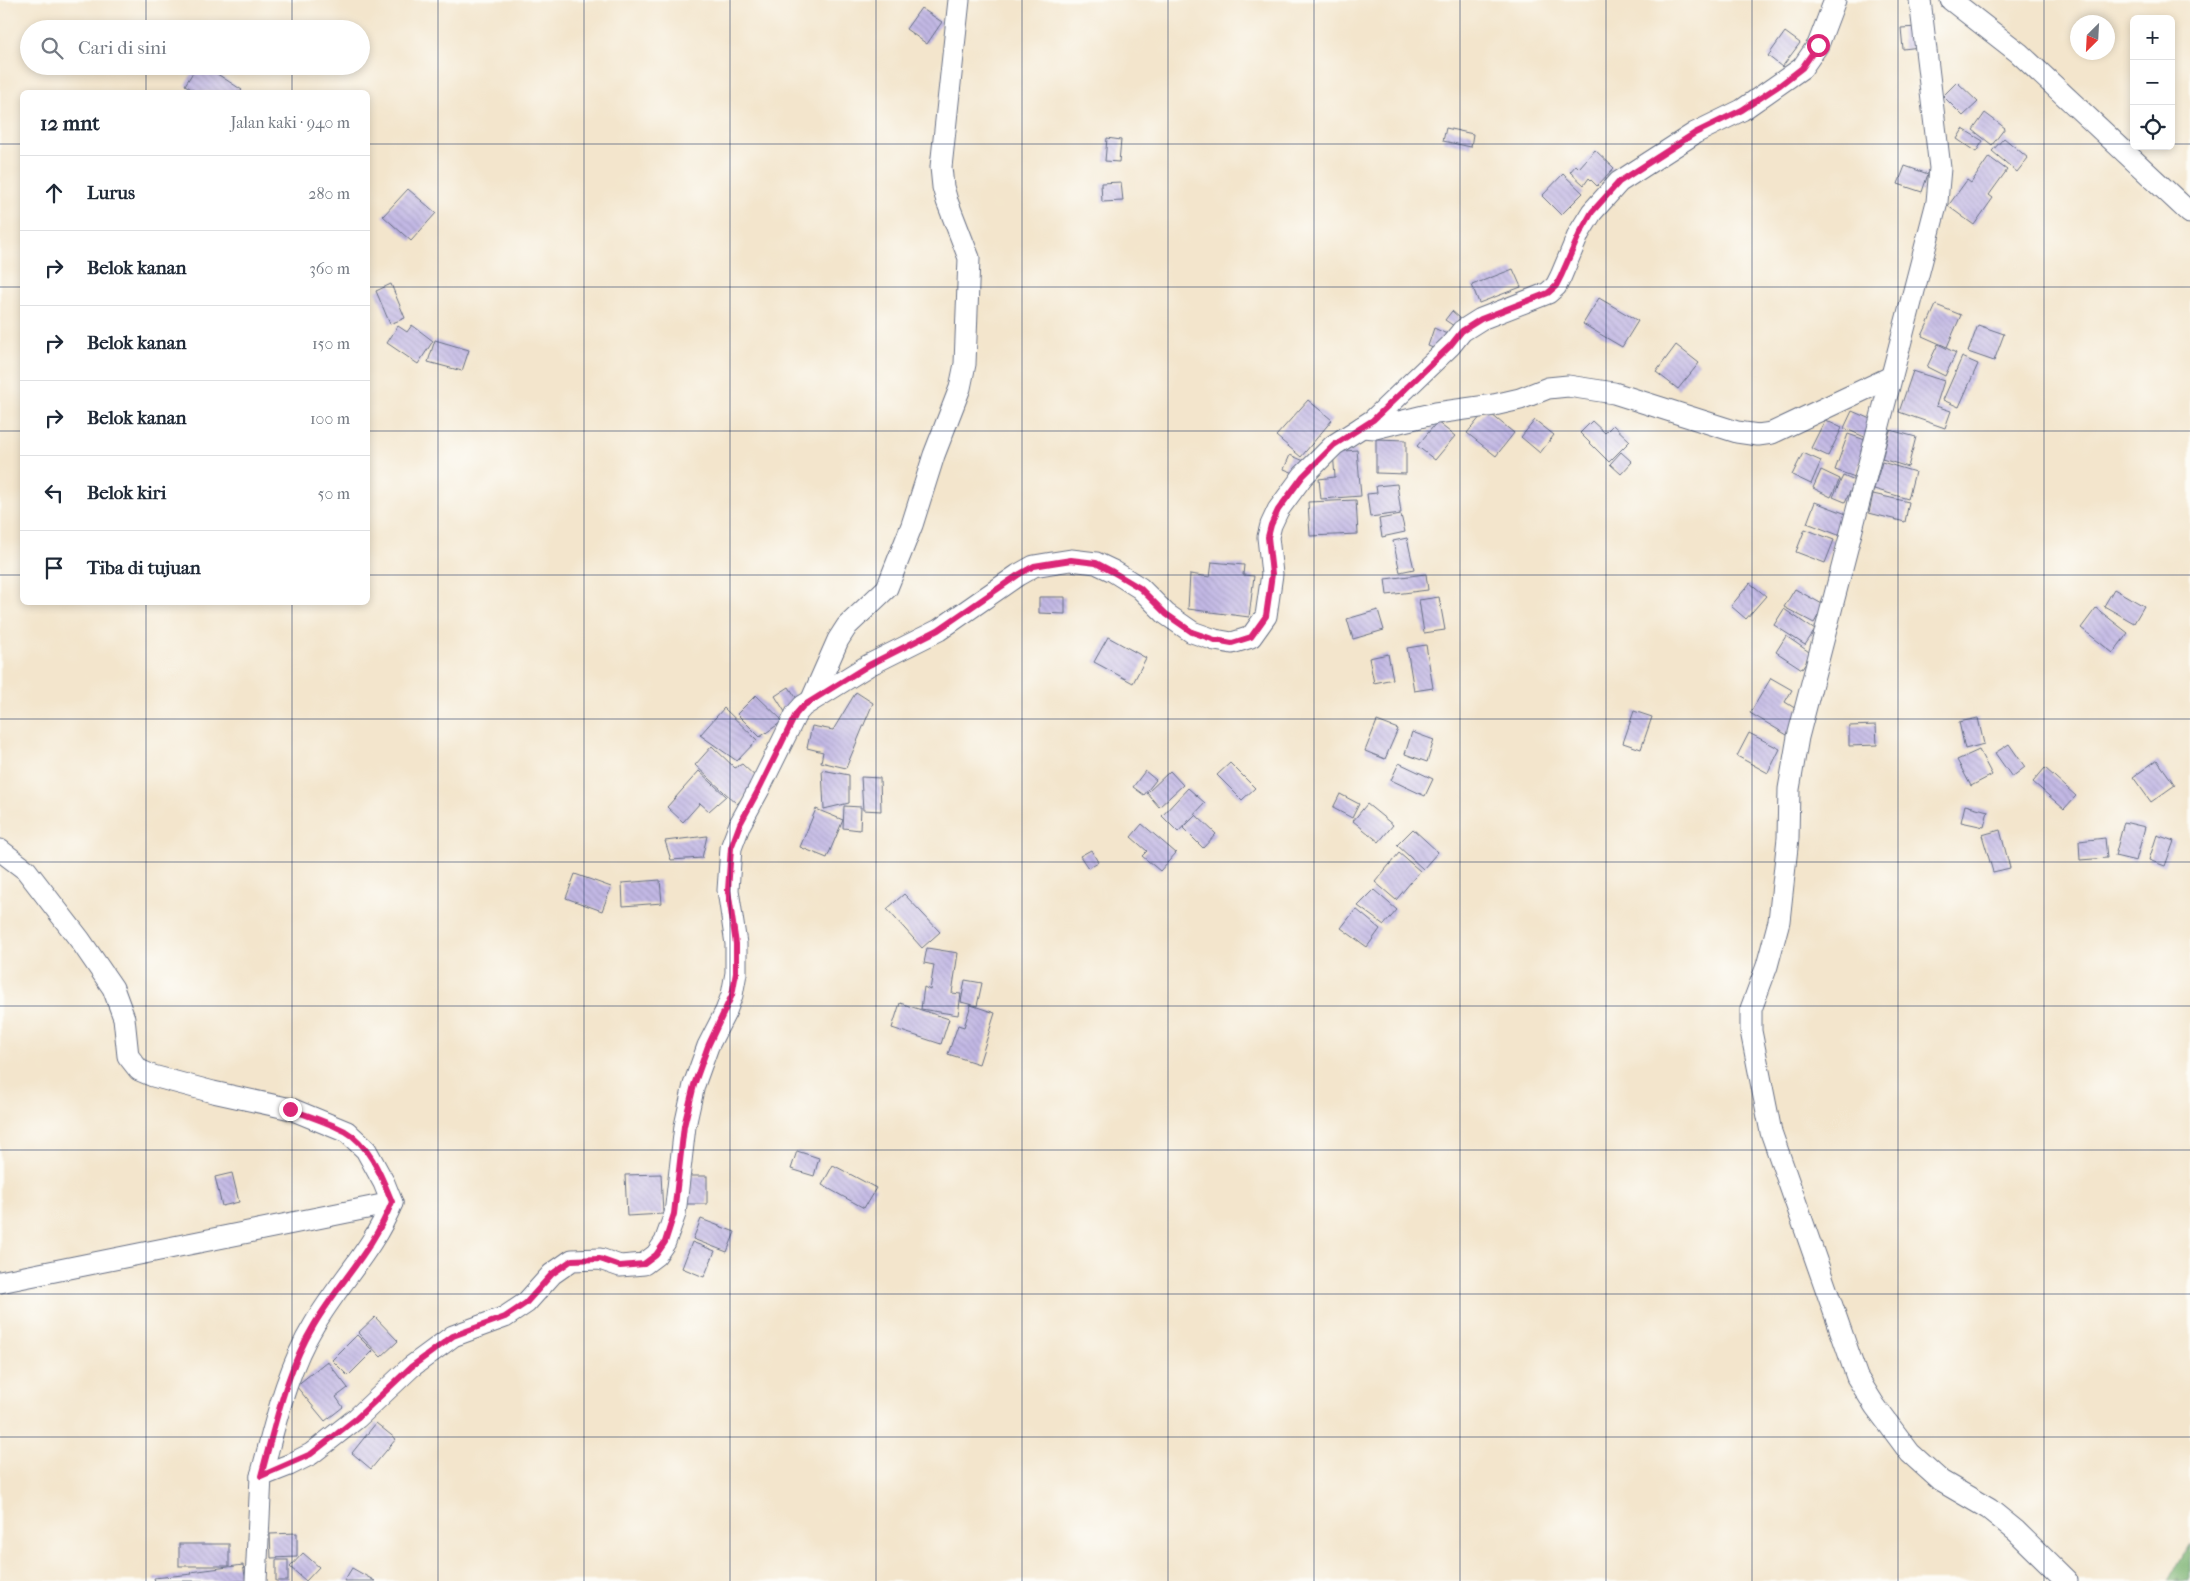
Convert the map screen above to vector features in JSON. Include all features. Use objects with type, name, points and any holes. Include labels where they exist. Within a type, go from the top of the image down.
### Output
[{"type":"street","points":[[812,699],[838,640],[847,626],[887,588],[912,524],[934,455],[960,388],[965,364],[969,258],[947,201],[943,187],[942,167],[959,0]]},
{"type":"street","points":[[261,1476],[311,1454],[357,1418],[411,1367],[453,1336],[505,1317],[526,1303],[552,1274],[572,1260],[600,1259],[620,1266],[644,1264],[656,1255],[665,1242],[674,1214],[684,1126],[694,1085],[708,1046],[732,995],[736,973],[736,944],[728,890],[731,848],[740,824],[796,714],[812,699],[869,665],[938,630],[1034,566],[1071,560],[1096,563],[1140,588],[1166,614],[1192,632],[1215,640],[1232,643],[1251,637],[1266,616],[1272,574],[1268,537],[1278,510],[1316,461],[1334,445],[1373,420],[1450,346],[1462,331],[1481,319],[1548,293],[1556,286],[1588,219],[1619,182],[1695,133],[1742,110],[1802,68],[1818,45],[1835,0]]},
{"type":"street","points":[[1920,0],[1940,168],[1937,202],[1798,737],[1789,789],[1788,838],[1779,921],[1767,966],[1751,1010],[1753,1039],[1771,1132],[1857,1377],[1875,1406],[1910,1453],[1941,1481],[1990,1509],[2016,1531],[2067,1581]]},
{"type":"street","points":[[1951,0],[2019,54],[2190,213]]},
{"type":"street","points":[[1362,427],[1375,428],[1436,413],[1494,405],[1548,388],[1568,386],[1614,394],[1737,432],[1758,435],[1772,433],[1891,377]]},
{"type":"street","points":[[0,850],[26,870],[80,940],[113,988],[124,1018],[128,1056],[139,1070],[153,1076],[213,1092],[290,1109],[347,1132],[366,1150],[392,1202],[382,1227],[363,1257],[314,1325],[288,1379],[261,1476],[256,1581]]},
{"type":"street","points":[[0,1282],[392,1202]]},
{"type":"green space","points":[[2190,1544],[2190,1581],[2169,1581],[2188,1547]]},
{"type":"building","points":[[921,8],[942,22],[927,44],[906,29]]},
{"type":"building","points":[[1918,27],[1920,47],[1903,49],[1901,28]]},
{"type":"building","points":[[1785,32],[1800,43],[1782,67],[1768,56]]},
{"type":"building","points":[[191,75],[219,75],[242,90],[193,90],[185,85]]},
{"type":"building","points":[[1957,82],[1978,102],[1963,116],[1943,96]]},
{"type":"building","points":[[1985,113],[2005,128],[1992,145],[1973,130]]},
{"type":"building","points":[[1446,128],[1473,134],[1471,147],[1443,141]]},
{"type":"building","points":[[1963,129],[1983,141],[1976,152],[1957,139]]},
{"type":"building","points":[[1107,138],[1121,140],[1119,162],[1105,161]]},
{"type":"building","points":[[2004,138],[2028,158],[2017,172],[1992,151]]},
{"type":"building","points":[[1595,150],[1614,168],[1597,186],[1589,178],[1584,185],[1570,172],[1576,165],[1579,168]]},
{"type":"building","points":[[1989,157],[2007,170],[1989,195],[1993,198],[1974,225],[1948,206],[1967,180],[1971,183]]},
{"type":"building","points":[[1905,166],[1928,174],[1922,192],[1898,184]]},
{"type":"building","points":[[1563,174],[1583,193],[1561,215],[1542,196]]},
{"type":"building","points":[[1121,182],[1123,201],[1102,202],[1101,183]]},
{"type":"building","points":[[408,189],[436,213],[411,241],[383,216]]},
{"type":"building","points":[[1513,269],[1521,287],[1479,303],[1472,285]]},
{"type":"building","points":[[391,284],[405,318],[390,324],[376,291]]},
{"type":"building","points":[[1599,298],[1638,321],[1622,347],[1583,324]]},
{"type":"building","points":[[1936,305],[1961,315],[1947,347],[1922,336]]},
{"type":"building","points":[[1452,311],[1460,318],[1454,326],[1445,320]]},
{"type":"building","points":[[412,325],[433,341],[418,364],[387,343],[398,326],[407,332]]},
{"type":"building","points":[[1978,325],[2004,334],[1994,361],[1968,352]]},
{"type":"building","points":[[1434,328],[1447,334],[1441,351],[1428,346]]},
{"type":"building","points":[[435,340],[469,350],[462,371],[428,362]]},
{"type":"building","points":[[1938,344],[1956,353],[1945,376],[1927,367]]},
{"type":"building","points":[[1676,345],[1699,363],[1678,389],[1656,372]]},
{"type":"building","points":[[1962,357],[1978,364],[1959,407],[1943,400]]},
{"type":"building","points":[[1913,371],[1944,381],[1936,406],[1951,411],[1945,428],[1899,412]]},
{"type":"building","points":[[1308,400],[1332,420],[1301,457],[1276,436]]},
{"type":"building","points":[[1486,410],[1514,433],[1496,456],[1467,433]]},
{"type":"building","points":[[1852,411],[1877,422],[1869,439],[1844,428]]},
{"type":"building","points":[[1535,420],[1554,435],[1540,453],[1521,437]]},
{"type":"building","points":[[1825,420],[1842,428],[1828,456],[1811,448]]},
{"type":"building","points":[[1592,421],[1605,433],[1613,425],[1630,441],[1609,462],[1580,433]]},
{"type":"building","points":[[1437,422],[1455,436],[1435,460],[1417,446]]},
{"type":"building","points":[[1890,430],[1916,437],[1908,467],[1882,459]]},
{"type":"building","points":[[1848,434],[1868,441],[1855,477],[1835,470]]},
{"type":"building","points":[[1376,439],[1406,440],[1406,474],[1376,473]]},
{"type":"building","points":[[1357,450],[1361,496],[1321,499],[1319,479],[1335,477],[1333,452]]},
{"type":"building","points":[[1621,452],[1632,462],[1621,474],[1610,464]]},
{"type":"building","points":[[1803,453],[1821,461],[1811,484],[1792,475]]},
{"type":"building","points":[[1290,455],[1304,461],[1299,475],[1284,469]]},
{"type":"building","points":[[1882,462],[1915,472],[1908,499],[1874,489]]},
{"type":"building","points":[[1821,470],[1840,479],[1831,497],[1813,488]]},
{"type":"building","points":[[1843,476],[1855,481],[1845,502],[1833,497]]},
{"type":"building","points":[[1397,484],[1401,513],[1370,517],[1367,494],[1377,493],[1376,486]]},
{"type":"building","points":[[1873,494],[1909,502],[1905,522],[1869,513]]},
{"type":"building","points":[[1356,500],[1358,534],[1310,536],[1308,502]]},
{"type":"building","points":[[1815,502],[1849,515],[1841,536],[1807,523]]},
{"type":"building","points":[[1401,515],[1405,532],[1382,537],[1379,519]]},
{"type":"building","points":[[1805,529],[1834,540],[1825,563],[1796,552]]},
{"type":"building","points":[[1407,538],[1414,569],[1400,572],[1393,541]]},
{"type":"building","points":[[1212,562],[1244,565],[1243,575],[1254,576],[1249,617],[1188,609],[1190,574],[1210,577]]},
{"type":"building","points":[[1426,574],[1428,590],[1387,595],[1385,579]]},
{"type":"building","points":[[1750,583],[1766,596],[1746,619],[1731,606]]},
{"type":"building","points":[[1795,589],[1824,605],[1814,623],[1784,607]]},
{"type":"building","points":[[2114,589],[2144,606],[2134,623],[2104,606]]},
{"type":"building","points":[[1039,597],[1065,597],[1065,614],[1039,613]]},
{"type":"building","points":[[1439,597],[1445,630],[1424,633],[1419,600]]},
{"type":"building","points":[[2096,608],[2128,633],[2113,653],[2081,628]]},
{"type":"building","points":[[1784,609],[1815,630],[1805,645],[1774,625]]},
{"type":"building","points":[[1378,610],[1384,630],[1353,639],[1347,619]]},
{"type":"building","points":[[1786,636],[1812,654],[1802,669],[1776,652]]},
{"type":"building","points":[[1108,637],[1146,658],[1133,683],[1094,662]]},
{"type":"building","points":[[1426,645],[1433,688],[1414,691],[1407,648]]},
{"type":"building","points":[[1388,654],[1393,679],[1374,683],[1369,658]]},
{"type":"building","points":[[1771,678],[1792,690],[1785,702],[1801,712],[1787,735],[1750,713]]},
{"type":"building","points":[[789,687],[799,702],[785,712],[775,696]]},
{"type":"building","points":[[856,692],[873,703],[846,768],[821,762],[823,752],[807,748],[812,726],[833,730]]},
{"type":"building","points":[[756,695],[783,721],[760,737],[737,714]]},
{"type":"building","points":[[724,708],[757,740],[737,761],[700,735]]},
{"type":"building","points":[[1634,711],[1652,717],[1641,749],[1623,743]]},
{"type":"building","points":[[1978,718],[1984,744],[1965,749],[1959,722]]},
{"type":"building","points":[[1377,721],[1398,729],[1385,759],[1365,751]]},
{"type":"building","points":[[1876,725],[1877,745],[1849,746],[1849,726]]},
{"type":"building","points":[[1412,732],[1434,740],[1427,762],[1405,754]]},
{"type":"building","points":[[1749,733],[1780,749],[1768,773],[1737,756]]},
{"type":"building","points":[[2009,744],[2025,767],[2012,777],[1995,753]]},
{"type":"building","points":[[712,746],[735,768],[742,764],[759,780],[737,804],[695,765]]},
{"type":"building","points":[[1979,750],[1992,775],[1971,786],[1957,760]]},
{"type":"building","points":[[2157,760],[2175,785],[2151,802],[2133,777]]},
{"type":"building","points":[[1230,763],[1255,788],[1242,800],[1217,775]]},
{"type":"building","points":[[1399,763],[1433,779],[1425,796],[1391,780]]},
{"type":"building","points":[[2045,768],[2076,796],[2064,809],[2033,782]]},
{"type":"building","points":[[822,770],[849,775],[849,803],[824,809]]},
{"type":"building","points":[[699,771],[726,796],[709,811],[700,803],[683,822],[667,807]]},
{"type":"building","points":[[1145,771],[1156,780],[1144,795],[1133,787]]},
{"type":"building","points":[[1170,771],[1183,785],[1159,807],[1147,793]]},
{"type":"building","points":[[861,777],[880,778],[881,811],[863,810]]},
{"type":"building","points":[[1188,788],[1205,803],[1178,832],[1162,816]]},
{"type":"building","points":[[1340,794],[1359,804],[1352,818],[1333,808]]},
{"type":"building","points":[[1367,804],[1393,825],[1379,842],[1353,821]]},
{"type":"building","points":[[1965,805],[1988,811],[1984,827],[1961,822]]},
{"type":"building","points":[[844,806],[861,807],[860,830],[843,828]]},
{"type":"building","points":[[816,809],[843,820],[827,858],[800,847]]},
{"type":"building","points":[[1196,815],[1216,834],[1203,848],[1183,828]]},
{"type":"building","points":[[2124,822],[2145,827],[2136,861],[2115,856]]},
{"type":"building","points":[[1142,824],[1176,853],[1160,871],[1142,856],[1147,851],[1131,837]]},
{"type":"building","points":[[1413,829],[1438,852],[1423,869],[1397,845]]},
{"type":"building","points":[[2000,830],[2010,868],[1993,872],[1982,835]]},
{"type":"building","points":[[2157,835],[2174,841],[2165,866],[2149,860]]},
{"type":"building","points":[[707,836],[702,858],[671,860],[665,841]]},
{"type":"building","points":[[2105,838],[2107,858],[2080,860],[2079,841]]},
{"type":"building","points":[[1091,850],[1098,862],[1088,868],[1080,856]]},
{"type":"building","points":[[1399,853],[1420,871],[1396,900],[1375,882]]},
{"type":"building","points":[[575,874],[611,887],[602,911],[566,898]]},
{"type":"building","points":[[660,880],[662,903],[623,906],[622,883]]},
{"type":"building","points":[[1374,890],[1397,910],[1384,925],[1358,906]]},
{"type":"building","points":[[904,894],[940,932],[922,948],[887,909]]},
{"type":"building","points":[[1356,909],[1380,929],[1367,947],[1341,928]]},
{"type":"building","points":[[927,948],[958,953],[952,993],[961,994],[958,1015],[921,1009],[924,987],[930,990],[934,965],[924,963]]},
{"type":"building","points":[[965,980],[982,983],[977,1006],[961,1002]]},
{"type":"building","points":[[900,1003],[949,1019],[941,1044],[892,1028]]},
{"type":"building","points":[[971,1005],[995,1013],[979,1064],[948,1054],[958,1025],[964,1027]]},
{"type":"building","points":[[797,1151],[819,1158],[814,1176],[791,1169]]},
{"type":"building","points":[[833,1165],[876,1188],[864,1208],[822,1185]]},
{"type":"building","points":[[232,1173],[239,1202],[222,1206],[215,1177]]},
{"type":"building","points":[[661,1174],[663,1214],[627,1216],[625,1175]]},
{"type":"building","points":[[684,1176],[707,1176],[707,1204],[684,1204]]},
{"type":"building","points":[[701,1219],[735,1232],[727,1252],[693,1239]]},
{"type":"building","points":[[692,1242],[715,1251],[704,1277],[682,1268]]},
{"type":"building","points":[[375,1317],[398,1341],[381,1357],[358,1333]]},
{"type":"building","points":[[357,1335],[373,1351],[348,1376],[332,1360]]},
{"type":"building","points":[[327,1361],[348,1388],[336,1397],[343,1407],[325,1421],[296,1386]]},
{"type":"building","points":[[376,1423],[396,1439],[371,1469],[352,1453]]},
{"type":"building","points":[[297,1533],[297,1557],[271,1558],[270,1534]]},
{"type":"building","points":[[179,1544],[229,1544],[229,1566],[179,1566]]},
{"type":"building","points":[[303,1553],[319,1567],[306,1581],[290,1567]]},
{"type":"building","points":[[276,1560],[288,1560],[288,1581],[276,1581]]},
{"type":"building","points":[[243,1565],[246,1581],[155,1581],[154,1578],[192,1574],[191,1572]]},
{"type":"building","points":[[352,1568],[375,1581],[344,1581]]},
{"type":"route","points":[[290,1109],[347,1132],[366,1150],[392,1202],[382,1227],[363,1257],[314,1325],[288,1379],[261,1476],[311,1454],[357,1418],[411,1367],[453,1336],[505,1317],[526,1303],[552,1274],[572,1260],[600,1259],[620,1266],[632,1266],[644,1264],[656,1255],[665,1242],[674,1214],[684,1126],[694,1085],[708,1046],[732,995],[736,973],[736,944],[728,890],[731,848],[740,824],[775,759],[785,735],[796,714],[803,706],[869,665],[938,630],[1034,566],[1071,560],[1096,563],[1140,588],[1166,614],[1192,632],[1215,640],[1232,643],[1251,637],[1260,627],[1266,616],[1272,574],[1268,549],[1271,525],[1278,510],[1316,461],[1334,445],[1373,420],[1450,346],[1462,331],[1481,319],[1548,293],[1556,286],[1580,233],[1592,212],[1619,182],[1695,133],[1742,110],[1780,85],[1802,68],[1818,45]]}]
